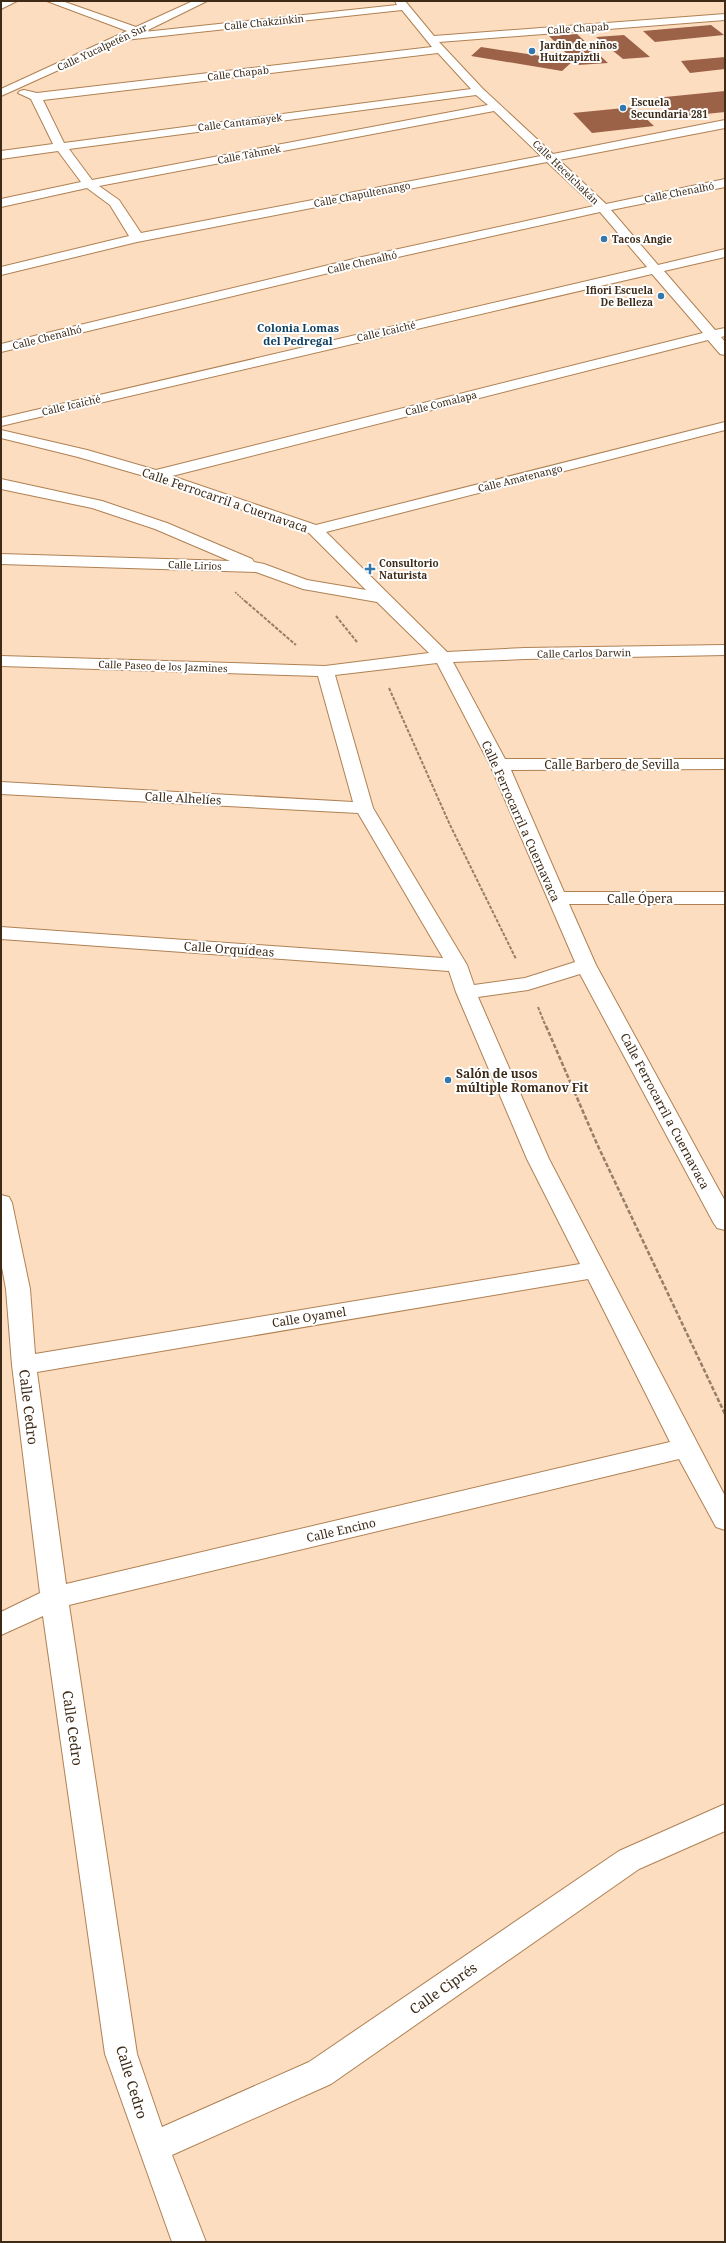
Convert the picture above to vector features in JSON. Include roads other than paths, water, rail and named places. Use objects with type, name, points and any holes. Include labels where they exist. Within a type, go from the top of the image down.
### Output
[{"type":"street","points":[[1,6],[12,1]]},
{"type":"street","points":[[52,1],[137,31]]},
{"type":"street","name":"Calle Yucalpetén Sur","points":[[7,91],[202,1]]},
{"type":"street","name":"Calle Chakzinkin","points":[[124,37],[402,4]]},
{"type":"street","name":"Calle Hecelchakán","points":[[402,4],[431,39],[479,91],[498,107],[602,207],[656,268],[718,334],[725,351]]},
{"type":"street","name":"Calle Chapab","points":[[431,39],[725,17]]},
{"type":"street","name":"Calle Chapab","points":[[36,97],[440,49]]},
{"type":"street","points":[[7,91],[36,97],[60,146],[89,184],[115,204],[137,238]]},
{"type":"street","name":"Calle Cantamayek","points":[[1,155],[479,91]]},
{"type":"street","name":"Calle Tahmek","points":[[1,203],[89,184],[498,107]]},
{"type":"street","name":"Calle Chapultenango","points":[[1,271],[137,238],[725,124]]},
{"type":"street","name":"Calle Chenalhó","points":[[1,348],[219,294],[602,207],[725,183]]},
{"type":"street","name":"Calle Icaiché","points":[[1,422],[725,253]]},
{"type":"street","name":"Calle Comalapa","points":[[156,475],[718,334]]},
{"type":"street","name":"Calle Amatenango","points":[[315,530],[725,426]]},
{"type":"street","name":"Calle Ferrocarril a Cuernavaca","points":[[1,434],[82,453],[156,475],[315,530],[442,657],[499,765],[586,966],[725,1222]]},
{"type":"street","points":[[1,484],[96,504],[161,526],[258,567]]},
{"type":"street","name":"Calle Lirios","points":[[1,559],[258,567],[303,584],[384,598]]},
{"type":"street","name":"Calle Carlos Darwin","points":[[325,671],[374,663],[442,657],[725,650]]},
{"type":"street","name":"Calle Paseo de los Jazmines","points":[[1,661],[325,671]]},
{"type":"street","points":[[325,671],[364,808],[457,965],[466,992],[538,1159],[686,1448],[725,1520]]},
{"type":"street","name":"Calle Barbero de Sevilla","points":[[499,765],[725,764]]},
{"type":"street","name":"Calle Alhelíes","points":[[1,788],[364,808]]},
{"type":"street","name":"Calle Ópera","points":[[556,898],[725,898]]},
{"type":"street","name":"Calle Orquídeas","points":[[1,933],[457,965]]},
{"type":"street","points":[[466,992],[528,984],[586,966]]},
{"type":"street","name":"Calle Cedro","points":[[1,1203],[9,1292],[24,1364],[54,1598],[121,2054],[153,2147],[189,2242]]},
{"type":"street","name":"Calle Oyamel","points":[[24,1364],[594,1270]]},
{"type":"street","name":"Calle Encino","points":[[1,1624],[54,1598],[686,1448]]},
{"type":"street","name":"Calle Ciprés","points":[[153,2147],[320,2074],[629,1860],[725,1817]]},
{"type":"place","name":"Jardin de niños Huitzapiztli","points":[[532,51]]},
{"type":"place","name":"Escuela Secundaria 281","points":[[623,108]]},
{"type":"place","name":"Tacos Angie","points":[[604,239]]},
{"type":"place","name":"Ifiori Escuela De Belleza","points":[[661,296]]},
{"type":"place","name":"Consultorio Naturista","points":[[370,569]]},
{"type":"place","name":"Salón de usos múltiple Romanov Fit","points":[[448,1080]]},
{"type":"district","name":"Colonia Lomas del Pedregal","points":[[298,333]]}]
